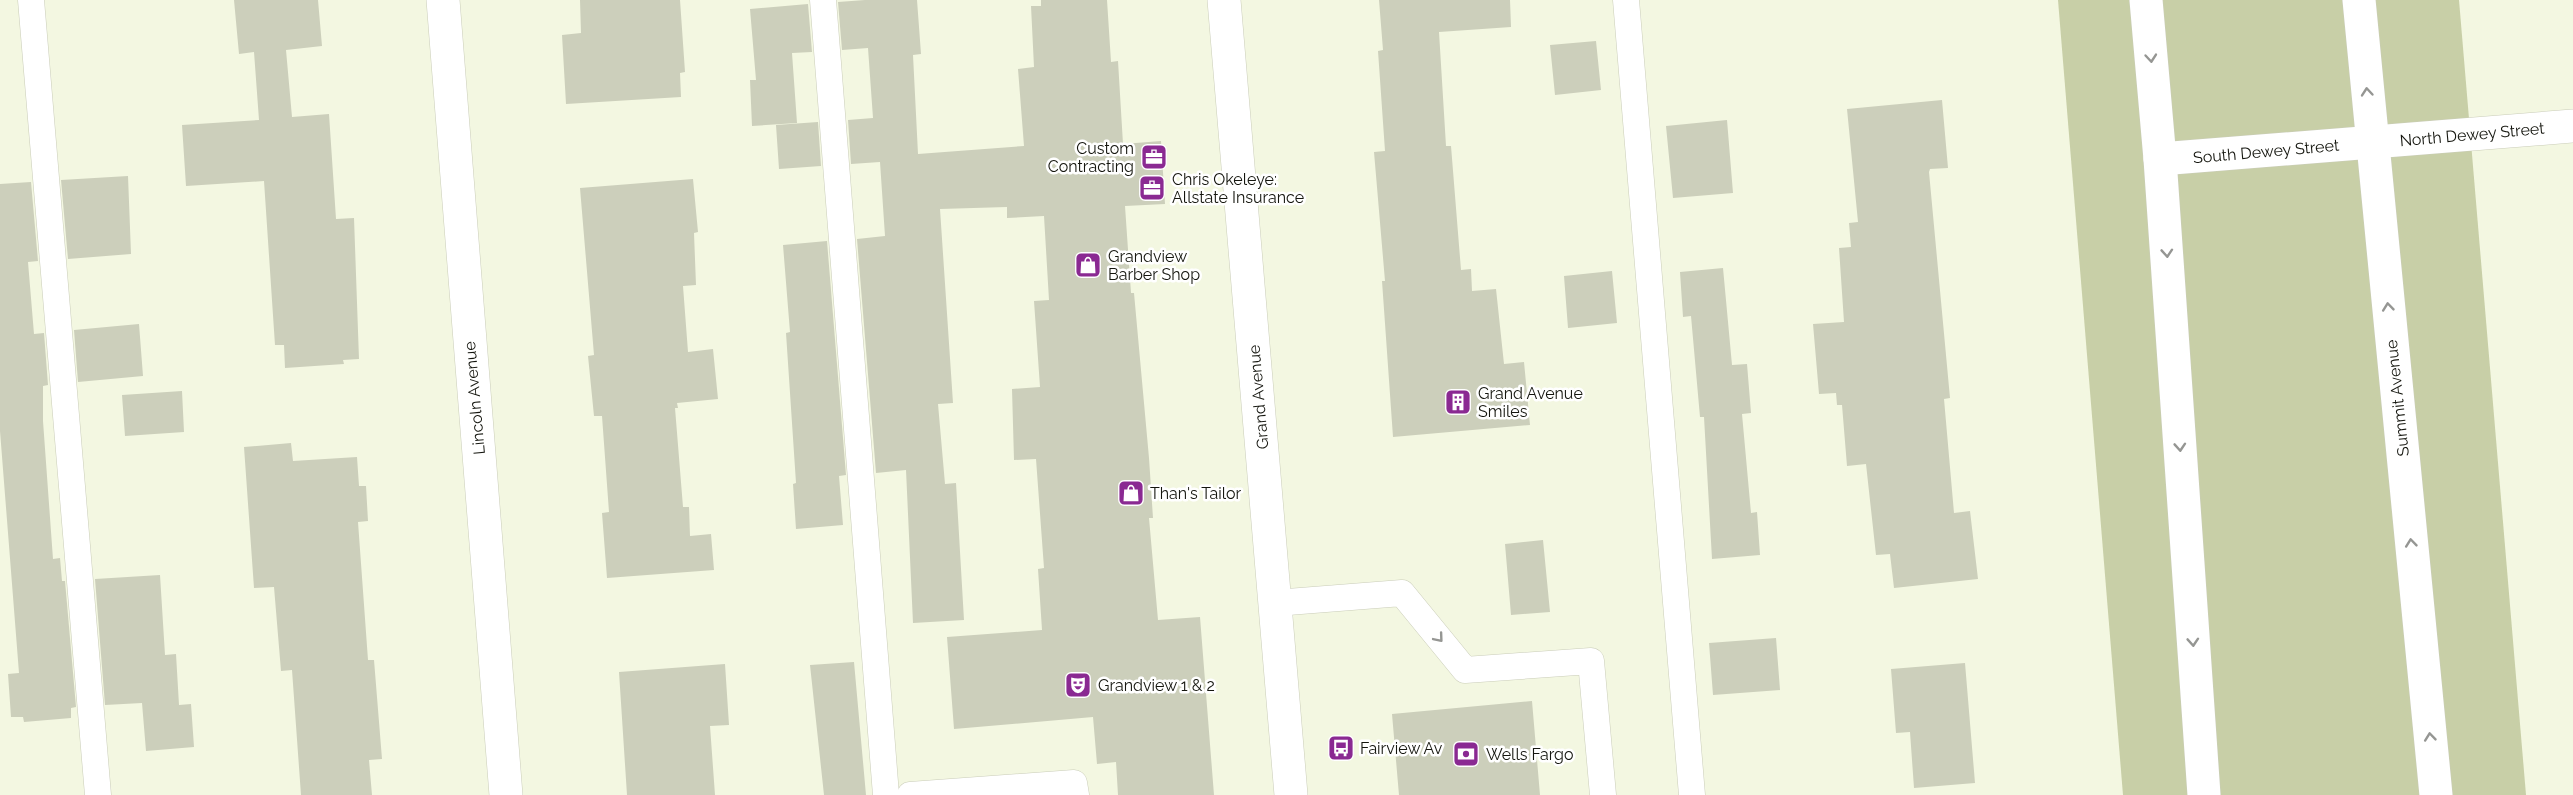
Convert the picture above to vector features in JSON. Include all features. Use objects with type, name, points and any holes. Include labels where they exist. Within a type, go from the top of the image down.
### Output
[{"type":"street","name":"Lincoln Avenue","points":[[443,0],[506,795]]},
{"type":"street","name":"Grand Avenue","points":[[1224,0],[1291,795]]},
{"type":"street","points":[[2146,0],[2160,159],[2204,795]]},
{"type":"street","name":"Summit Avenue","points":[[2359,0],[2436,795]]},
{"type":"street","name":"North Dewey Street","points":[[2371,142],[2573,126]]},
{"type":"street","name":"South Dewey Street","points":[[2160,159],[2371,142]]},
{"type":"lane","points":[[31,0],[98,795]]},
{"type":"lane","points":[[822,0],[886,795]]},
{"type":"lane","points":[[1626,0],[1692,795]]},
{"type":"lane","points":[[1275,603],[1402,593],[1466,670],[1591,661],[1603,795]]},
{"type":"lane","points":[[910,795],[1074,783],[1076,795]]},
{"type":"green space","points":[[2058,0],[2459,0],[2526,795],[2123,795]]},
{"type":"building","points":[[234,0],[318,0],[322,46],[286,50],[292,117],[329,114],[336,219],[354,218],[359,359],[343,360],[344,364],[285,368],[284,345],[275,345],[264,181],[186,186],[182,125],[259,120],[254,52],[239,54]]},
{"type":"building","points":[[580,0],[680,0],[685,72],[680,73],[681,97],[566,104],[562,35],[581,33]]},
{"type":"building","points":[[917,0],[921,54],[913,55],[918,154],[1024,146],[1018,69],[1034,67],[1031,6],[1041,6],[1041,0],[1107,0],[1111,62],[1118,61],[1123,144],[1161,141],[1165,204],[1125,206],[1131,293],[1134,293],[1149,458],[1153,518],[1149,518],[1158,620],[1200,617],[1214,795],[1118,795],[1116,762],[1097,764],[1093,717],[954,729],[947,637],[1042,630],[1038,569],[1044,568],[1036,459],[1014,460],[1012,389],[1040,387],[1034,301],[1049,300],[1044,216],[1007,218],[1007,207],[940,209],[953,403],[938,404],[945,484],[956,483],[964,620],[913,623],[906,470],[876,473],[857,239],[885,236],[880,162],[851,164],[848,120],[873,118],[868,48],[842,50],[838,2]]},
{"type":"building","points":[[1379,0],[1510,0],[1511,27],[1439,32],[1446,146],[1451,146],[1461,270],[1471,269],[1472,291],[1496,289],[1504,364],[1524,362],[1530,425],[1393,437],[1382,281],[1385,281],[1374,152],[1385,151],[1378,51],[1383,50]]},
{"type":"building","points":[[808,4],[812,52],[792,53],[797,123],[752,126],[750,80],[756,80],[750,9]]},
{"type":"building","points":[[1596,41],[1601,90],[1555,95],[1550,45]]},
{"type":"building","points":[[1942,100],[1948,168],[1930,169],[1929,172],[1950,398],[1944,399],[1954,513],[1970,511],[1978,579],[1894,588],[1890,554],[1876,555],[1866,464],[1847,466],[1842,405],[1837,405],[1836,393],[1819,394],[1813,324],[1844,322],[1839,248],[1851,247],[1849,223],[1858,222],[1847,109]]},
{"type":"building","points":[[1727,120],[1733,193],[1673,198],[1666,126]]},
{"type":"building","points":[[818,122],[821,166],[779,169],[776,125]]},
{"type":"building","points":[[128,176],[131,254],[68,259],[61,180]]},
{"type":"building","points":[[693,179],[698,232],[694,233],[696,285],[683,286],[688,352],[713,349],[718,399],[677,403],[678,408],[675,408],[683,507],[689,507],[690,536],[711,534],[714,570],[607,578],[602,513],[609,512],[602,416],[594,416],[588,356],[594,355],[580,188]]},
{"type":"building","points":[[31,182],[38,261],[28,262],[34,334],[44,333],[48,385],[43,386],[43,421],[53,559],[60,558],[62,581],[65,581],[76,707],[71,708],[71,718],[24,722],[23,717],[11,717],[8,674],[19,673],[0,431],[0,184]]},
{"type":"building","points":[[827,241],[846,475],[839,476],[843,525],[796,529],[793,484],[796,483],[786,333],[790,332],[783,245]]},
{"type":"building","points":[[1723,268],[1732,365],[1747,364],[1751,413],[1742,414],[1751,513],[1757,512],[1760,555],[1712,559],[1704,417],[1700,417],[1691,316],[1683,317],[1680,272]]},
{"type":"building","points":[[1612,271],[1617,323],[1568,328],[1564,276]]},
{"type":"building","points":[[139,324],[143,376],[78,382],[74,330]]},
{"type":"building","points":[[182,391],[184,432],[125,436],[122,395]]},
{"type":"building","points":[[291,443],[293,461],[357,457],[359,486],[366,486],[368,521],[358,522],[368,660],[374,660],[382,759],[369,760],[372,795],[301,795],[292,670],[281,671],[274,587],[254,588],[244,447]]},
{"type":"building","points":[[1543,540],[1550,612],[1511,615],[1505,544]]},
{"type":"building","points":[[160,575],[165,655],[176,654],[179,705],[191,704],[194,747],[146,751],[142,703],[105,705],[95,579]]},
{"type":"building","points":[[1776,638],[1780,690],[1713,695],[1709,643]]},
{"type":"building","points":[[854,662],[866,795],[824,795],[810,665]]},
{"type":"building","points":[[1965,663],[1975,783],[1914,788],[1910,732],[1896,733],[1891,669]]},
{"type":"building","points":[[725,664],[729,725],[710,726],[715,795],[627,795],[619,672]]},
{"type":"building","name":"Wells Fargo","points":[[1532,701],[1540,795],[1399,795],[1392,714]]},
{"type":"place","name":"Custom Contracting","points":[[1154,157]]},
{"type":"place","name":"Chris Okeleye: Allstate Insurance","points":[[1152,188]]},
{"type":"place","name":"Grandview Barber Shop","points":[[1088,265]]},
{"type":"place","name":"Grand Avenue Smiles","points":[[1458,402]]},
{"type":"place","name":"Than's Tailor","points":[[1131,493]]},
{"type":"place","name":"Grandview 1 & 2","points":[[1078,685]]},
{"type":"place","name":"Fairview Av","points":[[1341,748]]},
{"type":"place","name":"Wells Fargo","points":[[1466,754]]}]
